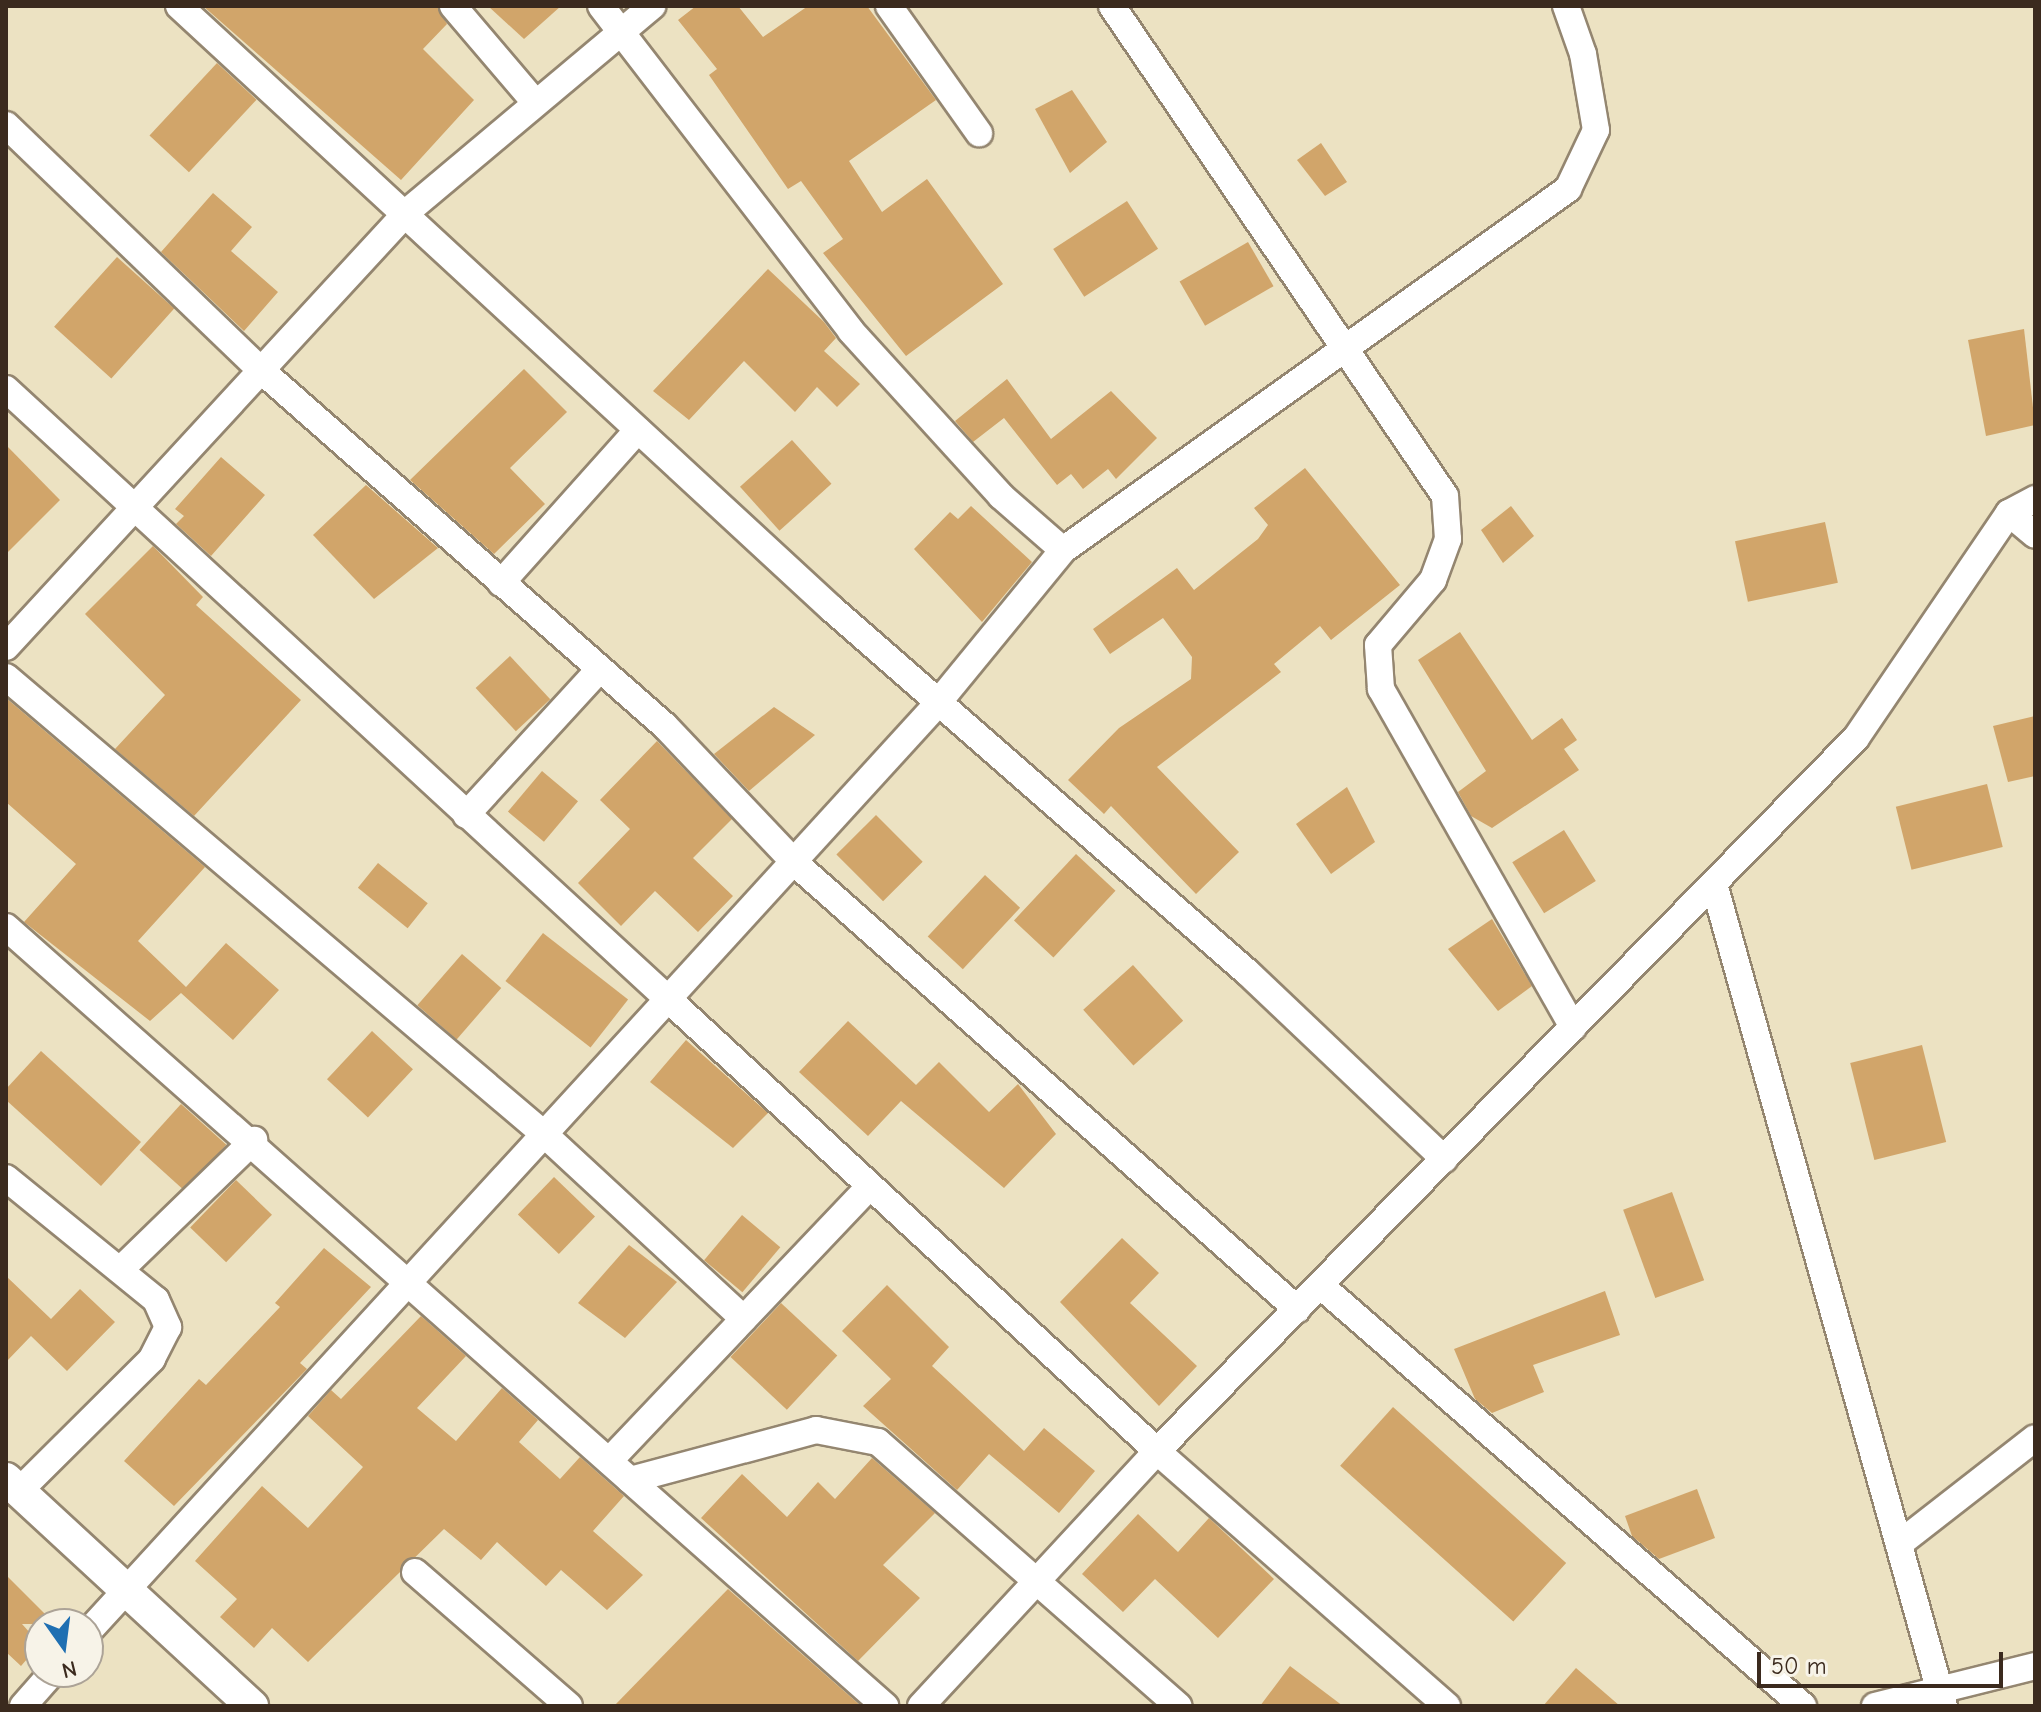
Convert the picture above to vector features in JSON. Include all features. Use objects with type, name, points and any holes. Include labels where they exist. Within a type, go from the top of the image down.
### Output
[{"type":"street","points":[[179,6],[408,211],[638,430],[937,704],[1247,972],[1444,1159]]},
{"type":"street","points":[[453,6],[533,100]]},
{"type":"street","points":[[601,6],[618,33],[851,331],[1001,496],[1063,550]]},
{"type":"street","points":[[6,647],[408,211],[533,100],[652,6]]},
{"type":"street","points":[[889,6],[979,133]]},
{"type":"street","points":[[1112,6],[1345,343],[1445,496],[1448,539],[1433,580],[1378,645],[1381,689],[1573,1027]]},
{"type":"street","points":[[104,1614],[795,863],[937,704],[1063,550],[1345,343],[1568,189],[1596,130],[1566,6]]},
{"type":"street","points":[[6,125],[262,371],[665,726],[795,863],[1297,1309]]},
{"type":"street","points":[[6,389],[1157,1451],[1447,1706]]},
{"type":"street","points":[[501,583],[638,430]]},
{"type":"street","points":[[921,1706],[1157,1451],[1856,738],[2009,513],[2035,499]]},
{"type":"street","points":[[2009,513],[2035,535]]},
{"type":"street","points":[[466,815],[600,669]]},
{"type":"street","points":[[6,677],[544,1134],[744,1319]]},
{"type":"street","points":[[1714,884],[1941,1697]]},
{"type":"street","points":[[6,927],[254,1140],[885,1706]]},
{"type":"street","points":[[120,1270],[254,1140]]},
{"type":"street","points":[[6,1178],[120,1270],[165,1313],[162,1342],[13,1485],[252,1706]]},
{"type":"street","points":[[609,1461],[870,1186]]},
{"type":"street","points":[[1320,1285],[1803,1706]]},
{"type":"street","points":[[630,1480],[816,1430],[878,1442],[1038,1579],[1178,1706]]},
{"type":"street","points":[[1899,1544],[2035,1438]]},
{"type":"street","points":[[415,1572],[569,1706]]},
{"type":"street","points":[[1875,1706],[1941,1697],[2035,1666]]},
{"type":"street","points":[[23,1706],[39,1688]]},
{"type":"building","points":[[203,6],[437,6],[447,24],[423,49],[474,100],[401,180]]},
{"type":"building","points":[[488,6],[561,6],[524,39]]},
{"type":"building","points":[[696,6],[738,6],[763,37],[808,6],[867,6],[936,100],[849,161],[882,212],[927,179],[1003,284],[906,356],[823,253],[843,239],[801,181],[788,189],[709,75],[717,69],[678,20]]},
{"type":"building","points":[[217,63],[256,100],[189,172],[149,135]]},
{"type":"building","points":[[1072,90],[1107,142],[1070,173],[1035,109]]},
{"type":"building","points":[[1321,143],[1347,182],[1325,196],[1297,160]]},
{"type":"building","points":[[213,193],[252,227],[231,251],[278,292],[244,331],[161,252]]},
{"type":"building","points":[[1127,201],[1158,249],[1084,297],[1053,249]]},
{"type":"building","points":[[1248,242],[1274,286],[1205,326],[1180,282]]},
{"type":"building","points":[[117,257],[174,309],[111,378],[54,327]]},
{"type":"building","points":[[768,269],[824,322],[836,338],[824,351],[860,384],[837,407],[817,387],[795,412],[744,361],[689,420],[653,391]]},
{"type":"building","points":[[2024,329],[2035,425],[1986,436],[1968,340]]},
{"type":"building","points":[[524,369],[567,412],[510,468],[545,504],[494,554],[410,480]]},
{"type":"building","points":[[1007,379],[1051,439],[1111,391],[1157,438],[1116,479],[1108,469],[1083,489],[1071,474],[1057,485],[1004,418],[973,442],[955,421]]},
{"type":"building","points":[[792,440],[831,484],[779,531],[740,487]]},
{"type":"building","points":[[6,445],[60,500],[6,554]]},
{"type":"building","points":[[221,457],[265,495],[211,556],[176,524],[184,516],[175,509]]},
{"type":"building","points":[[1305,468],[1400,585],[1331,640],[1320,626],[1274,664],[1281,672],[1157,767],[1239,852],[1196,894],[1111,806],[1104,814],[1068,780],[1119,728],[1191,679],[1192,657],[1163,618],[1110,654],[1093,629],[1177,568],[1194,590],[1258,539],[1268,525],[1254,508]]},
{"type":"building","points":[[366,485],[438,548],[374,599],[313,535]]},
{"type":"building","points":[[971,506],[1032,562],[982,622],[914,549],[950,512],[958,519]]},
{"type":"building","points":[[1511,506],[1534,536],[1503,563],[1481,530]]},
{"type":"building","points":[[1825,522],[1838,583],[1748,602],[1735,541]]},
{"type":"building","points":[[153,546],[203,597],[196,605],[301,700],[194,816],[115,749],[165,695],[85,614]]},
{"type":"building","points":[[1460,632],[1532,740],[1562,718],[1577,740],[1564,749],[1579,770],[1492,828],[1471,816],[1458,792],[1486,771],[1418,660]]},
{"type":"building","points":[[510,656],[550,699],[516,731],[476,688]]},
{"type":"building","points":[[6,698],[205,867],[138,941],[186,987],[226,943],[279,990],[233,1040],[181,993],[150,1021],[24,922],[76,864],[6,802]]},
{"type":"building","points":[[774,707],[815,735],[749,791],[714,754]]},
{"type":"building","points":[[2035,716],[2035,776],[2008,782],[1993,726]]},
{"type":"building","points":[[657,741],[732,819],[693,858],[733,896],[698,932],[655,891],[621,926],[578,883],[630,829],[600,800]]},
{"type":"building","points":[[542,771],[578,801],[544,842],[508,812]]},
{"type":"building","points":[[1987,784],[2003,847],[1912,870],[1896,807]]},
{"type":"building","points":[[1347,787],[1375,842],[1331,874],[1296,824]]},
{"type":"building","points":[[876,815],[923,862],[883,901],[836,855]]},
{"type":"building","points":[[1564,830],[1596,881],[1544,913],[1512,862]]},
{"type":"building","points":[[1076,854],[1115,891],[1053,957],[1014,921]]},
{"type":"building","points":[[378,863],[428,903],[408,928],[358,888]]},
{"type":"building","points":[[985,875],[1020,908],[963,969],[928,936]]},
{"type":"building","points":[[1492,919],[1532,986],[1498,1011],[1448,949]]},
{"type":"building","points":[[543,933],[628,999],[591,1048],[505,981]]},
{"type":"building","points":[[462,954],[501,988],[457,1039],[417,1005]]},
{"type":"building","points":[[1133,965],[1183,1021],[1133,1066],[1083,1010]]},
{"type":"building","points":[[848,1021],[916,1085],[939,1062],[989,1112],[1018,1084],[1056,1134],[1004,1188],[901,1101],[868,1136],[799,1072]]},
{"type":"building","points":[[372,1031],[413,1069],[368,1117],[327,1079]]},
{"type":"building","points":[[686,1040],[768,1113],[733,1148],[650,1082]]},
{"type":"building","points":[[1922,1045],[1946,1142],[1874,1160],[1850,1063]]},
{"type":"building","points":[[41,1051],[141,1142],[101,1186],[6,1100],[6,1089]]},
{"type":"building","points":[[181,1104],[226,1145],[185,1191],[140,1150]]},
{"type":"building","points":[[554,1177],[595,1217],[559,1254],[518,1214]]},
{"type":"building","points":[[236,1180],[272,1215],[226,1262],[190,1227]]},
{"type":"building","points":[[1672,1192],[1704,1280],[1655,1298],[1623,1210]]},
{"type":"building","points":[[742,1215],[780,1247],[742,1292],[704,1260]]},
{"type":"building","points":[[1122,1238],[1159,1273],[1130,1303],[1197,1366],[1159,1406],[1060,1302]]},
{"type":"building","points":[[629,1245],[677,1282],[625,1338],[578,1303]]},
{"type":"building","points":[[324,1248],[371,1287],[300,1363],[307,1369],[174,1506],[124,1461],[199,1379],[206,1385],[280,1307],[275,1303]]},
{"type":"building","points":[[6,1276],[51,1319],[80,1289],[115,1322],[67,1371],[31,1336],[6,1362]]},
{"type":"building","points":[[887,1285],[949,1347],[932,1366],[1024,1451],[1044,1428],[1095,1471],[1059,1513],[989,1454],[957,1490],[863,1406],[891,1379],[842,1331]]},
{"type":"building","points":[[1605,1291],[1620,1335],[1533,1365],[1544,1392],[1492,1413],[1475,1399],[1454,1349]]},
{"type":"building","points":[[781,1303],[837,1356],[787,1410],[731,1357]]},
{"type":"building","points":[[421,1316],[466,1356],[417,1408],[456,1441],[502,1388],[538,1420],[519,1442],[560,1479],[580,1457],[624,1496],[593,1531],[643,1575],[607,1610],[561,1570],[546,1586],[497,1542],[481,1560],[444,1529],[308,1662],[272,1628],[254,1648],[220,1617],[237,1599],[195,1561],[262,1486],[308,1528],[363,1467],[308,1416],[331,1390],[341,1399]]},
{"type":"building","points":[[1393,1407],[1566,1563],[1513,1622],[1340,1466]]},
{"type":"building","points":[[872,1458],[935,1513],[883,1565],[920,1598],[858,1661],[701,1518],[742,1474],[787,1517],[818,1482],[835,1499]]},
{"type":"building","points":[[1697,1489],[1715,1538],[1659,1559],[1632,1536],[1625,1516]]},
{"type":"building","points":[[1138,1514],[1178,1552],[1209,1518],[1274,1579],[1218,1638],[1155,1579],[1123,1612],[1082,1574]]},
{"type":"building","points":[[6,1575],[39,1608],[24,1608],[24,1663],[21,1666],[6,1652]]},
{"type":"building","points":[[728,1589],[861,1706],[614,1706]]},
{"type":"building","points":[[1290,1666],[1343,1706],[1260,1706]]},
{"type":"building","points":[[1576,1668],[1620,1706],[1543,1706]]}]
